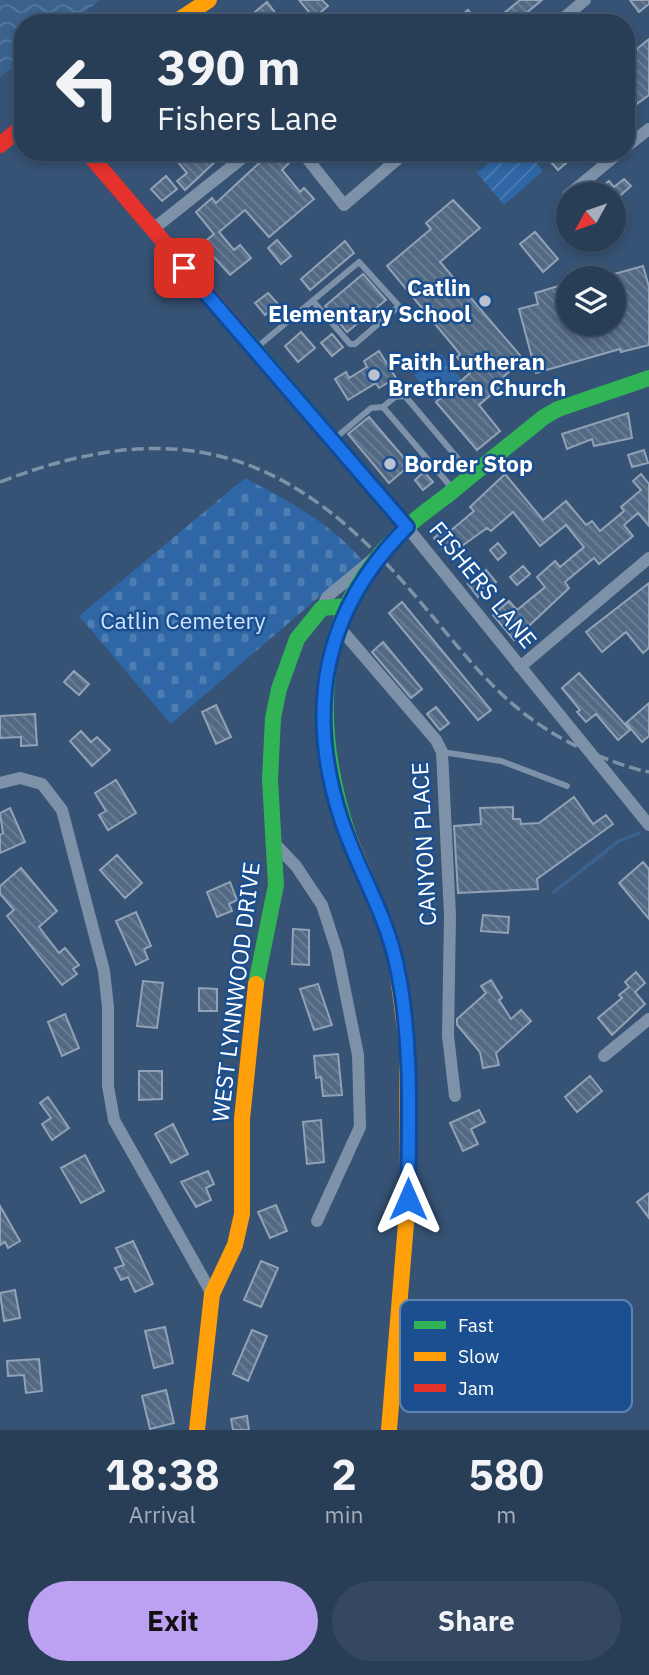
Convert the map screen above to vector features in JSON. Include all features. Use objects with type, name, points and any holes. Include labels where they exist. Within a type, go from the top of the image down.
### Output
[{"type":"street","points":[[568,14],[584,0]]},
{"type":"street","points":[[635,140],[649,129]]},
{"type":"street","points":[[0,145],[14,133]]},
{"type":"street","name":"FISHERS LANE","points":[[94,161],[407,527],[649,825]]},
{"type":"street","points":[[152,230],[239,161]]},
{"type":"street","points":[[309,161],[344,205],[395,161]]},
{"type":"street","points":[[584,182],[609,161]]},
{"type":"street","points":[[389,1430],[408,1199],[407,1045],[396,961],[385,925],[341,819],[327,760],[325,697],[339,627],[346,606],[380,554],[407,527],[471,475],[558,409],[649,378]]},
{"type":"street","name":"WEST LYNNWOOD DRIVE","points":[[197,1430],[212,1294],[235,1245],[242,1214],[242,1119],[259,960],[276,885],[270,779],[273,718],[279,689],[297,639],[336,589],[380,554]]},
{"type":"street","points":[[520,667],[649,558]]},
{"type":"street","points":[[322,608],[346,606]]},
{"type":"street","name":"CANYON PLACE","points":[[339,627],[436,740],[442,752],[450,915],[448,1036],[454,1096]]},
{"type":"street","points":[[0,783],[20,778],[42,784],[62,810],[104,971],[108,1007],[107,1086],[111,1112],[122,1139],[212,1294]]},
{"type":"street","points":[[275,844],[296,866],[322,905],[337,951],[358,1055],[362,1104],[360,1127],[317,1222]]},
{"type":"street","points":[[604,1056],[649,1019]]},
{"type":"lane","points":[[254,350],[359,262],[399,306],[355,344],[350,344],[313,301]]},
{"type":"lane","points":[[332,440],[371,408],[383,407],[395,397],[405,396],[471,475]]},
{"type":"lane","points":[[383,407],[453,490]]},
{"type":"lane","points":[[442,752],[501,761],[566,786]]},
{"type":"green space","points":[[491,161],[535,161],[543,171],[504,205],[477,173]]},
{"type":"green space","points":[[440,353],[462,380],[436,402],[414,375]]},
{"type":"green space","name":"Catlin Cemetery","points":[[245,478],[322,523],[362,560],[171,724],[79,616]]},
{"type":"water","points":[[0,0],[100,0],[82,14],[14,14],[14,67],[0,77]]},
{"type":"building","points":[[299,0],[322,0],[328,6],[319,14],[311,14]]},
{"type":"building","points":[[520,0],[542,0],[525,14],[503,14]]},
{"type":"building","points":[[630,0],[649,0],[649,4],[639,12]]},
{"type":"building","points":[[267,2],[276,14],[257,14],[255,12]]},
{"type":"building","points":[[649,39],[649,95],[635,105],[635,51]]},
{"type":"building","points":[[177,161],[216,161],[185,190],[177,181],[187,173]]},
{"type":"building","points":[[261,161],[287,161],[289,163],[282,170],[300,192],[304,188],[314,199],[269,237],[245,210],[219,232],[234,250],[240,245],[251,258],[230,275],[202,244],[214,234],[196,212],[212,198],[216,203]]},
{"type":"building","points":[[550,161],[568,161],[558,170]]},
{"type":"building","points":[[166,176],[177,189],[162,201],[151,189]]},
{"type":"building","points":[[624,179],[631,186],[626,190],[626,182],[620,182]]},
{"type":"building","points":[[453,200],[480,228],[440,262],[524,360],[504,376],[508,380],[479,405],[500,431],[477,450],[436,402],[470,373],[457,357],[460,354],[387,266],[431,229],[426,223]]},
{"type":"building","points":[[535,232],[558,259],[543,272],[520,244]]},
{"type":"building","points":[[277,240],[291,256],[281,264],[268,248]]},
{"type":"building","points":[[345,241],[354,253],[310,290],[301,279]]},
{"type":"building","points":[[643,266],[649,287],[649,345],[621,352],[620,349],[536,373],[519,309],[538,304],[535,293],[556,287],[556,336],[626,336],[626,271]]},
{"type":"building","points":[[363,274],[386,300],[347,332],[325,306]]},
{"type":"building","points":[[268,293],[278,304],[265,315],[255,303]]},
{"type":"building","points":[[301,332],[315,348],[298,362],[285,346]]},
{"type":"building","points":[[332,334],[343,347],[332,356],[321,343]]},
{"type":"building","name":"Faith Lutheran Brethren Church","points":[[379,351],[396,378],[379,388],[376,383],[348,400],[335,379],[346,372],[349,378],[367,367],[364,361]]},
{"type":"building","points":[[628,413],[632,438],[594,446],[592,439],[567,449],[562,434]]},
{"type":"building","points":[[369,417],[410,465],[389,483],[348,434]]},
{"type":"building","points":[[644,450],[648,463],[632,467],[628,455]]},
{"type":"building","points":[[424,472],[433,482],[423,490],[415,480]]},
{"type":"building","points":[[505,474],[543,520],[566,501],[586,525],[592,521],[600,531],[624,511],[621,507],[641,490],[633,481],[641,474],[649,484],[649,526],[638,513],[624,525],[633,536],[599,564],[594,558],[565,582],[569,588],[514,640],[493,615],[509,601],[517,610],[545,587],[537,577],[555,561],[560,567],[584,547],[566,525],[540,546],[513,512],[491,531],[487,528],[448,556],[434,538],[446,528],[449,532],[474,511],[470,507]]},
{"type":"building","points":[[498,543],[506,553],[498,560],[490,550]]},
{"type":"building","points":[[523,566],[530,574],[517,585],[510,577]]},
{"type":"building","points":[[486,570],[496,582],[478,597],[468,584]]},
{"type":"building","points":[[649,583],[649,648],[643,653],[626,632],[602,652],[586,632]]},
{"type":"building","points":[[402,602],[491,710],[478,720],[389,613]]},
{"type":"building","points":[[383,642],[422,689],[411,698],[372,652]]},
{"type":"building","points":[[74,671],[89,684],[79,695],[64,682]]},
{"type":"building","points":[[579,673],[630,730],[618,740],[596,714],[586,722],[562,688]]},
{"type":"building","points":[[649,703],[649,736],[642,742],[626,723]]},
{"type":"building","points":[[216,705],[231,737],[216,744],[202,712]]},
{"type":"building","points":[[436,707],[449,723],[440,730],[427,714]]},
{"type":"building","points":[[35,714],[37,745],[21,746],[21,737],[0,738],[0,716]]},
{"type":"building","points":[[81,731],[91,742],[97,737],[110,750],[92,766],[70,741]]},
{"type":"building","points":[[116,780],[136,813],[108,830],[99,815],[106,811],[95,793]]},
{"type":"building","points":[[574,797],[593,824],[606,815],[613,824],[537,879],[538,889],[458,893],[454,826],[481,824],[480,808],[513,807],[513,819],[520,819],[521,824],[539,823]]},
{"type":"building","points":[[10,808],[25,842],[0,853],[0,835],[3,833],[0,813]]},
{"type":"building","points":[[117,855],[142,883],[125,898],[100,870]]},
{"type":"building","points":[[643,862],[649,869],[649,919],[619,883]]},
{"type":"building","points":[[21,868],[57,911],[39,927],[59,953],[65,948],[79,965],[73,969],[77,974],[62,985],[7,916],[14,910],[0,894],[0,886]]},
{"type":"building","points":[[230,882],[237,900],[229,904],[232,911],[217,917],[207,892]]},
{"type":"building","points":[[136,912],[151,946],[144,949],[148,959],[136,965],[116,921]]},
{"type":"building","points":[[483,915],[509,917],[508,933],[481,931]]},
{"type":"building","points":[[293,929],[309,930],[309,965],[292,964]]},
{"type":"building","points":[[636,972],[645,983],[635,992],[645,1004],[612,1035],[598,1018],[622,998],[619,995],[629,987],[625,982]]},
{"type":"building","points":[[491,980],[511,1019],[521,1010],[531,1021],[496,1053],[499,1065],[483,1068],[480,1052],[457,1025],[457,1019],[486,993],[481,986]]},
{"type":"building","points":[[143,981],[163,983],[157,1028],[137,1026]]},
{"type":"building","points":[[318,984],[332,1025],[314,1030],[300,989]]},
{"type":"building","points":[[199,988],[217,989],[217,1011],[199,1011]]},
{"type":"building","points":[[65,1014],[79,1048],[62,1056],[48,1022]]},
{"type":"building","points":[[338,1054],[342,1095],[323,1096],[321,1077],[316,1078],[314,1056]]},
{"type":"building","points":[[139,1071],[162,1071],[162,1099],[139,1100]]},
{"type":"building","points":[[590,1076],[602,1091],[577,1112],[565,1097]]},
{"type":"building","points":[[48,1097],[69,1128],[52,1140],[42,1124],[51,1118],[40,1103]]},
{"type":"building","points":[[479,1110],[485,1122],[471,1129],[478,1144],[463,1151],[450,1123]]},
{"type":"building","points":[[321,1120],[324,1162],[307,1164],[303,1122]]},
{"type":"building","points":[[173,1124],[188,1154],[171,1163],[155,1134]]},
{"type":"building","points":[[85,1155],[104,1191],[81,1203],[61,1168]]},
{"type":"building","points":[[208,1171],[214,1184],[206,1188],[211,1200],[196,1207],[181,1182]]},
{"type":"building","points":[[649,1193],[649,1218],[637,1202]]},
{"type":"building","points":[[276,1205],[287,1231],[270,1238],[258,1212]]},
{"type":"building","points":[[0,1206],[20,1241],[8,1248],[5,1242],[0,1245]]},
{"type":"building","points":[[133,1241],[153,1284],[135,1292],[128,1277],[121,1280],[115,1268],[124,1265],[116,1248]]},
{"type":"building","points":[[261,1261],[278,1268],[261,1307],[244,1300]]},
{"type":"building","points":[[15,1290],[20,1318],[4,1321],[0,1293]]},
{"type":"building","points":[[165,1327],[173,1363],[154,1368],[145,1331]]},
{"type":"building","points":[[252,1330],[267,1336],[248,1381],[233,1374]]},
{"type":"building","points":[[39,1359],[42,1391],[26,1393],[24,1375],[8,1376],[7,1361]]},
{"type":"building","points":[[166,1390],[174,1423],[150,1429],[142,1396]]},
{"type":"building","points":[[247,1416],[249,1430],[233,1430],[231,1419]]},
{"type":"waterway","points":[[554,892],[619,841],[639,833]]},
{"type":"railway","points":[[0,482],[65,461],[124,450],[179,449],[230,459],[279,479],[325,508],[371,548],[477,669],[518,709],[568,742],[611,761],[649,772]]},
{"type":"traffic: fast","points":[[239,330],[407,527]]},
{"type":"traffic: fast","points":[[350,840],[331,766],[326,692],[331,655],[342,620],[358,585],[381,553],[405,529],[544,417],[558,409],[649,378]]},
{"type":"traffic: fast","points":[[256,984],[276,885],[270,779],[273,718],[279,689],[297,639],[322,608],[346,606]]},
{"type":"traffic: slow","points":[[188,14],[209,0]]},
{"type":"traffic: slow","points":[[350,840],[385,924],[396,961],[407,1045],[408,1199],[389,1430]]},
{"type":"traffic: slow","points":[[197,1430],[212,1294],[235,1245],[242,1214],[242,1119],[256,984]]},
{"type":"traffic: jam","points":[[0,145],[14,133]]},
{"type":"traffic: jam","points":[[95,161],[239,330]]},
{"type":"place","name":"Catlin Elementary School","points":[[485,301]]},
{"type":"place","name":"Faith Lutheran Brethren Church","points":[[374,375]]},
{"type":"place","name":"Border Stop","points":[[390,464]]},
{"type":"route","points":[[184,268],[407,527],[380,554],[346,606],[329,663],[324,727],[327,760],[341,819],[372,891],[396,961],[407,1045],[408,1199]]}]
